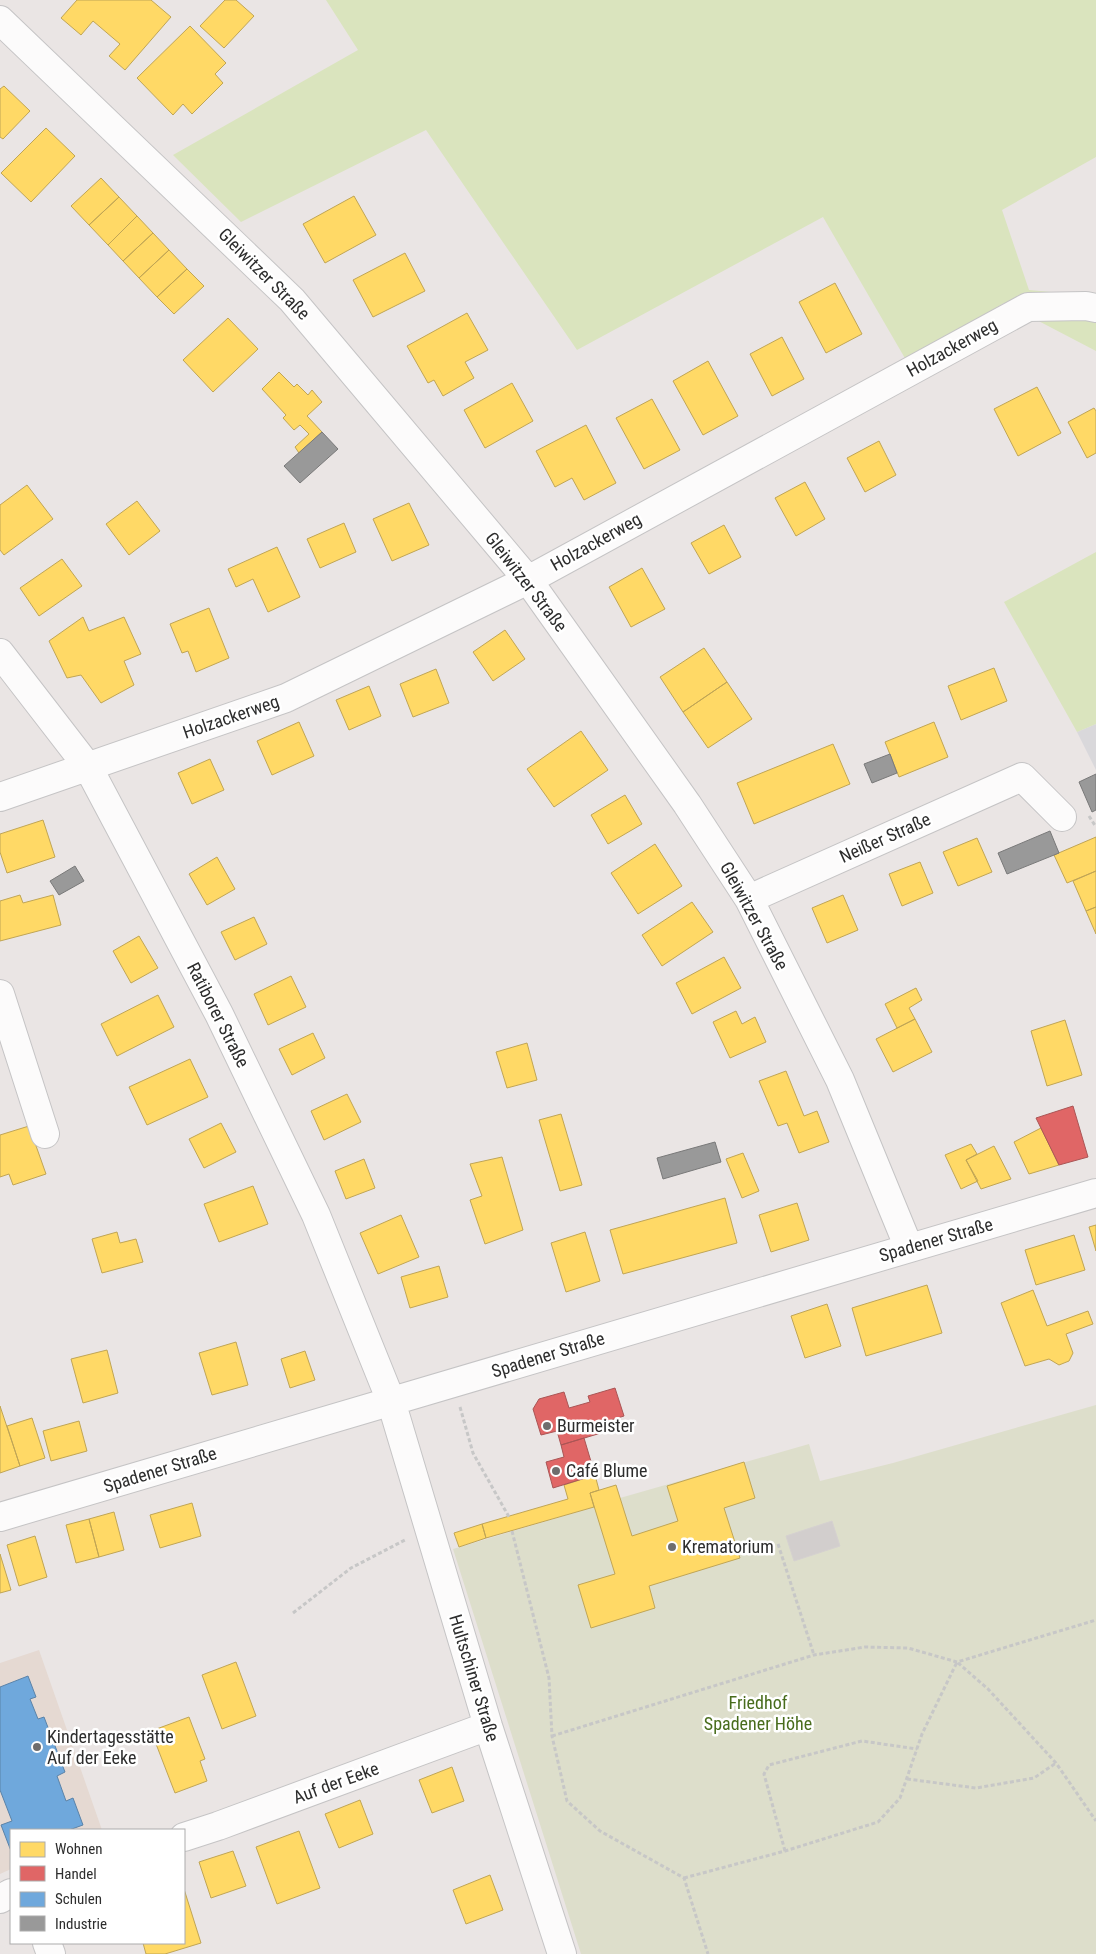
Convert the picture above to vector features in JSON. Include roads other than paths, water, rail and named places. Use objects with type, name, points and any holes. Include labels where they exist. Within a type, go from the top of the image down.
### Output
[{"type":"street","name":"Gleiwitzer Straße","points":[[0,20],[292,300],[528,580],[687,804],[749,899],[840,1080],[909,1248]]},
{"type":"street","name":"Holzackerweg","points":[[0,797],[286,698],[528,580],[1028,307],[1086,306],[1096,308]]},
{"type":"street","name":"Ratiborer Straße","points":[[0,653],[88,767],[219,1014],[316,1215],[391,1401]]},
{"type":"street","name":"Neißer Straße","points":[[749,899],[1022,777],[1062,817]]},
{"type":"street","points":[[0,994],[45,1134]]},
{"type":"street","name":"Spadener Straße","points":[[0,1517],[1096,1193]]},
{"type":"street","name":"Hultschiner Straße","points":[[391,1401],[488,1726],[562,1954]]},
{"type":"street","name":"Auf der Eeke","points":[[185,1837],[488,1726]]},
{"type":"place","name":"Burmeister","points":[[547,1426]]},
{"type":"place","name":"Café Blume","points":[[556,1471]]},
{"type":"place","name":"Krematorium","points":[[672,1547]]},
{"type":"place","name":"Kindertagesstätte Auf der Eeke","points":[[37,1747]]},
{"type":"park label","name":"Friedhof Spadener Höhe","points":[[758,1714]]}]
